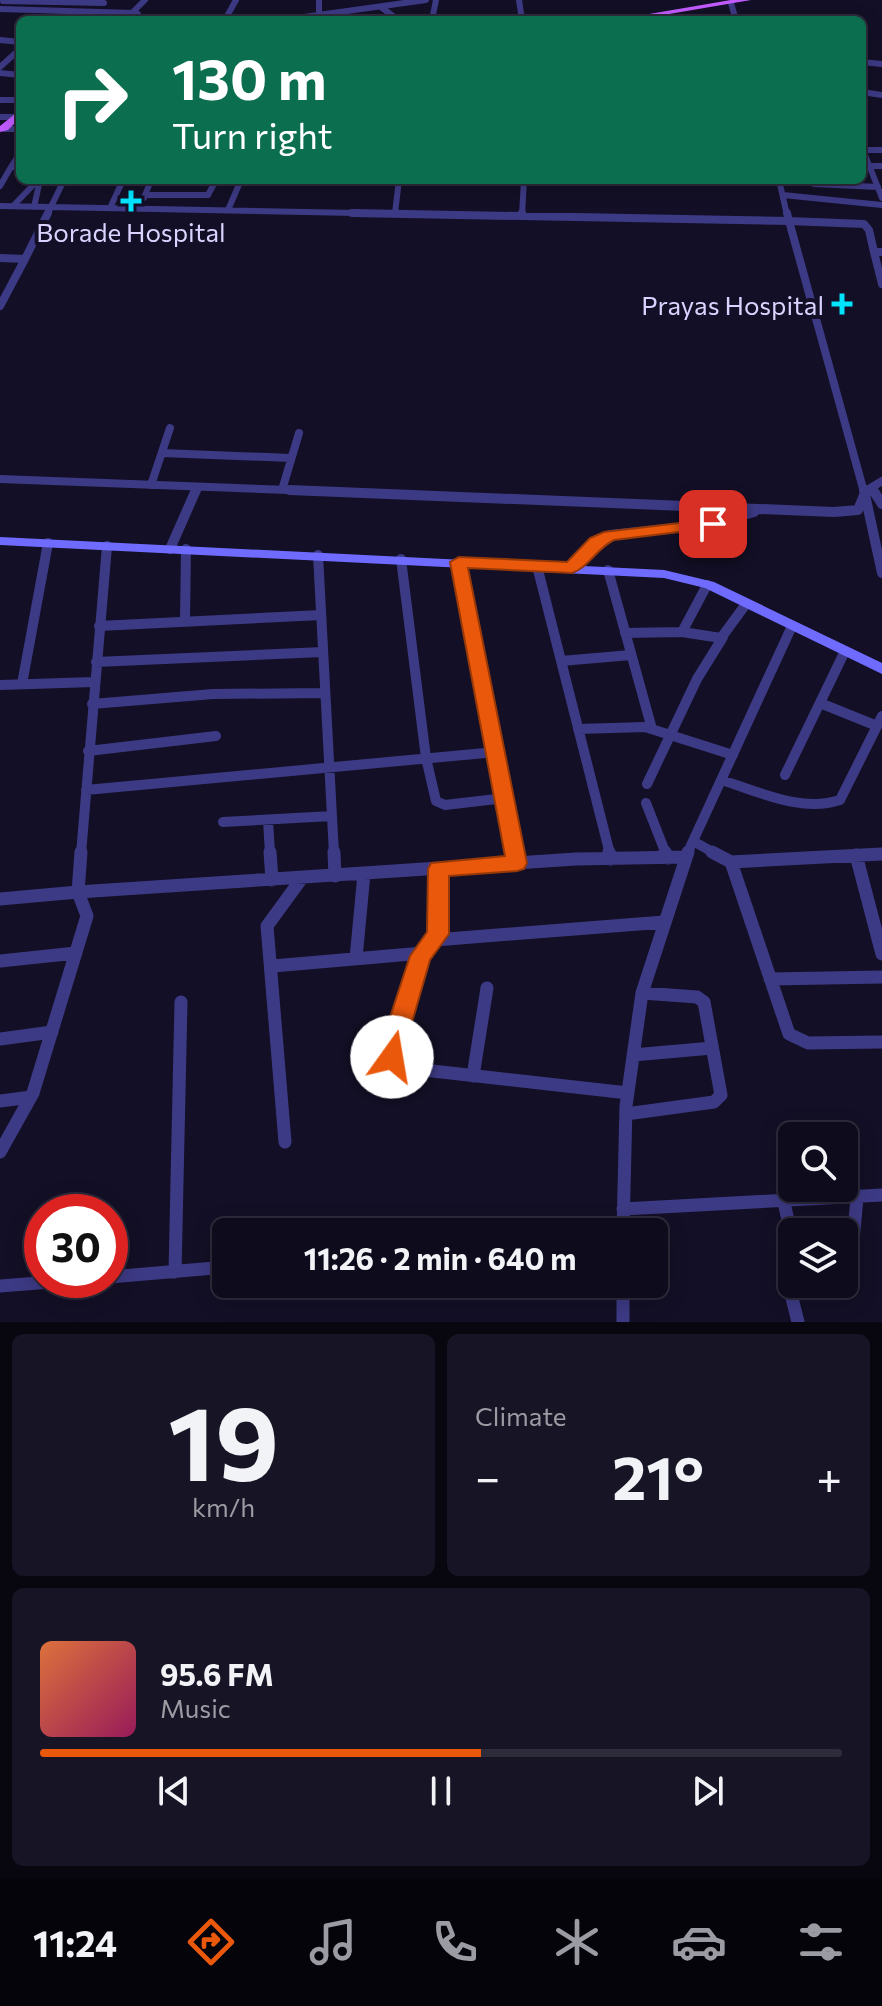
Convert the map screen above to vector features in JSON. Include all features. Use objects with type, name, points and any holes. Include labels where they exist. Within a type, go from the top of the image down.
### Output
[{"type":"main road","points":[[654,16],[746,0]]},
{"type":"street","points":[[126,16],[145,0]]},
{"type":"street","points":[[319,0],[319,15]]},
{"type":"street","points":[[348,12],[365,0]]},
{"type":"street","points":[[288,16],[348,12],[426,0]]},
{"type":"street","points":[[98,12],[105,2]]},
{"type":"street","points":[[2,4],[105,2]]},
{"type":"street","points":[[731,3],[735,16]]},
{"type":"street","points":[[2,4],[48,10],[131,13],[137,16]]},
{"type":"street","points":[[381,7],[393,16]]},
{"type":"street","points":[[44,16],[48,10]]},
{"type":"street","points":[[0,67],[16,48]]},
{"type":"street","points":[[0,58],[9,55]]},
{"type":"street","points":[[866,62],[882,64]]},
{"type":"street","points":[[866,68],[871,62]]},
{"type":"street","points":[[9,74],[16,68]]},
{"type":"street","points":[[0,73],[16,75]]},
{"type":"street","points":[[866,157],[882,198]]},
{"type":"street","points":[[870,166],[882,166]]},
{"type":"street","points":[[0,186],[10,171]]},
{"type":"street","points":[[13,206],[35,184]]},
{"type":"street","points":[[34,207],[38,184]]},
{"type":"street","points":[[0,306],[62,184]]},
{"type":"street","points":[[110,208],[121,184]]},
{"type":"street","points":[[140,208],[149,184]]},
{"type":"street","points":[[145,195],[208,195],[214,184]]},
{"type":"street","points":[[228,210],[239,184]]},
{"type":"street","points":[[395,213],[399,184]]},
{"type":"street","points":[[522,216],[524,184]]},
{"type":"street","points":[[780,184],[868,490],[882,573]]},
{"type":"street","points":[[808,221],[815,184]]},
{"type":"street","points":[[840,184],[878,187]]},
{"type":"street","points":[[783,195],[882,205]]},
{"type":"street","points":[[0,206],[864,224],[878,252],[882,284]]},
{"type":"street","points":[[0,258],[25,259]]},
{"type":"street","points":[[151,485],[170,428]]},
{"type":"street","points":[[282,490],[299,433]]},
{"type":"street","points":[[162,453],[291,458]]},
{"type":"street","points":[[0,479],[858,510],[868,490],[882,481]]},
{"type":"street","points":[[170,549],[198,487]]},
{"type":"street","points":[[868,490],[882,504]]},
{"type":"street","points":[[572,568],[596,542],[610,535],[713,524],[764,509]]},
{"type":"street","points":[[0,541],[664,574],[707,585],[882,669]]},
{"type":"street","points":[[22,684],[48,543]]},
{"type":"street","points":[[0,1152],[31,1097],[87,916],[78,892],[107,546]]},
{"type":"street","points":[[185,619],[186,549]]},
{"type":"street","points":[[318,555],[335,876]]},
{"type":"street","points":[[401,559],[426,758],[438,803],[505,798]]},
{"type":"street","points":[[459,562],[517,863]]},
{"type":"street","points":[[537,566],[611,859]]},
{"type":"street","points":[[608,570],[652,729]]},
{"type":"street","points":[[682,632],[707,585]]},
{"type":"street","points":[[647,784],[697,679],[746,604]]},
{"type":"street","points":[[99,626],[185,619],[321,615]]},
{"type":"street","points":[[623,1218],[626,1114],[642,993],[686,857],[792,626]]},
{"type":"street","points":[[625,633],[682,632],[723,637]]},
{"type":"street","points":[[785,775],[845,651]]},
{"type":"street","points":[[96,662],[323,652]]},
{"type":"street","points":[[561,661],[631,655]]},
{"type":"street","points":[[0,685],[94,682]]},
{"type":"street","points":[[92,704],[213,694],[325,693]]},
{"type":"street","points":[[721,780],[812,805],[832,804],[840,800],[880,721],[820,703]]},
{"type":"street","points":[[578,729],[652,729],[733,755]]},
{"type":"street","points":[[88,751],[216,736]]},
{"type":"street","points":[[86,790],[496,752]]},
{"type":"street","points":[[646,803],[668,858]]},
{"type":"street","points":[[223,822],[332,816]]},
{"type":"street","points":[[268,820],[272,880]]},
{"type":"street","points":[[693,841],[731,862],[882,854]]},
{"type":"street","points":[[856,855],[882,954]]},
{"type":"street","points":[[0,899],[517,863],[686,857]]},
{"type":"street","points":[[731,862],[789,1034],[808,1043],[882,1042]]},
{"type":"street","points":[[438,869],[439,928],[435,940],[423,953],[392,1048],[392,1057],[406,1068],[628,1093]]},
{"type":"street","points":[[356,958],[364,874]]},
{"type":"street","points":[[285,1142],[273,966],[267,926],[302,878]]},
{"type":"street","points":[[435,940],[664,922]]},
{"type":"street","points":[[0,961],[76,953]]},
{"type":"street","points":[[273,966],[423,953]]},
{"type":"street","points":[[770,979],[882,977]]},
{"type":"street","points":[[473,1076],[487,988]]},
{"type":"street","points":[[626,1114],[719,1100],[721,1095],[701,998],[642,993]]},
{"type":"street","points":[[175,1272],[181,1002]]},
{"type":"street","points":[[0,1039],[52,1032]]},
{"type":"street","points":[[633,1055],[712,1048]]},
{"type":"street","points":[[0,1101],[31,1097]]},
{"type":"street","points":[[858,1198],[882,1195]]},
{"type":"street","points":[[623,1209],[784,1202],[787,1218]]},
{"type":"street","points":[[128,1276],[212,1268]]},
{"type":"street","points":[[0,1286],[24,1284]]},
{"type":"street","points":[[623,1298],[623,1322]]},
{"type":"street","points":[[792,1298],[798,1322]]},
{"type":"place","name":"Borade Hospital","points":[[131,201]]},
{"type":"place","name":"Prayas Hospital","points":[[842,304]]},
{"type":"route","points":[[392,1057],[392,1048],[421,956],[438,934],[438,869],[517,863],[459,562],[572,568],[596,542],[610,535],[713,524]]}]
